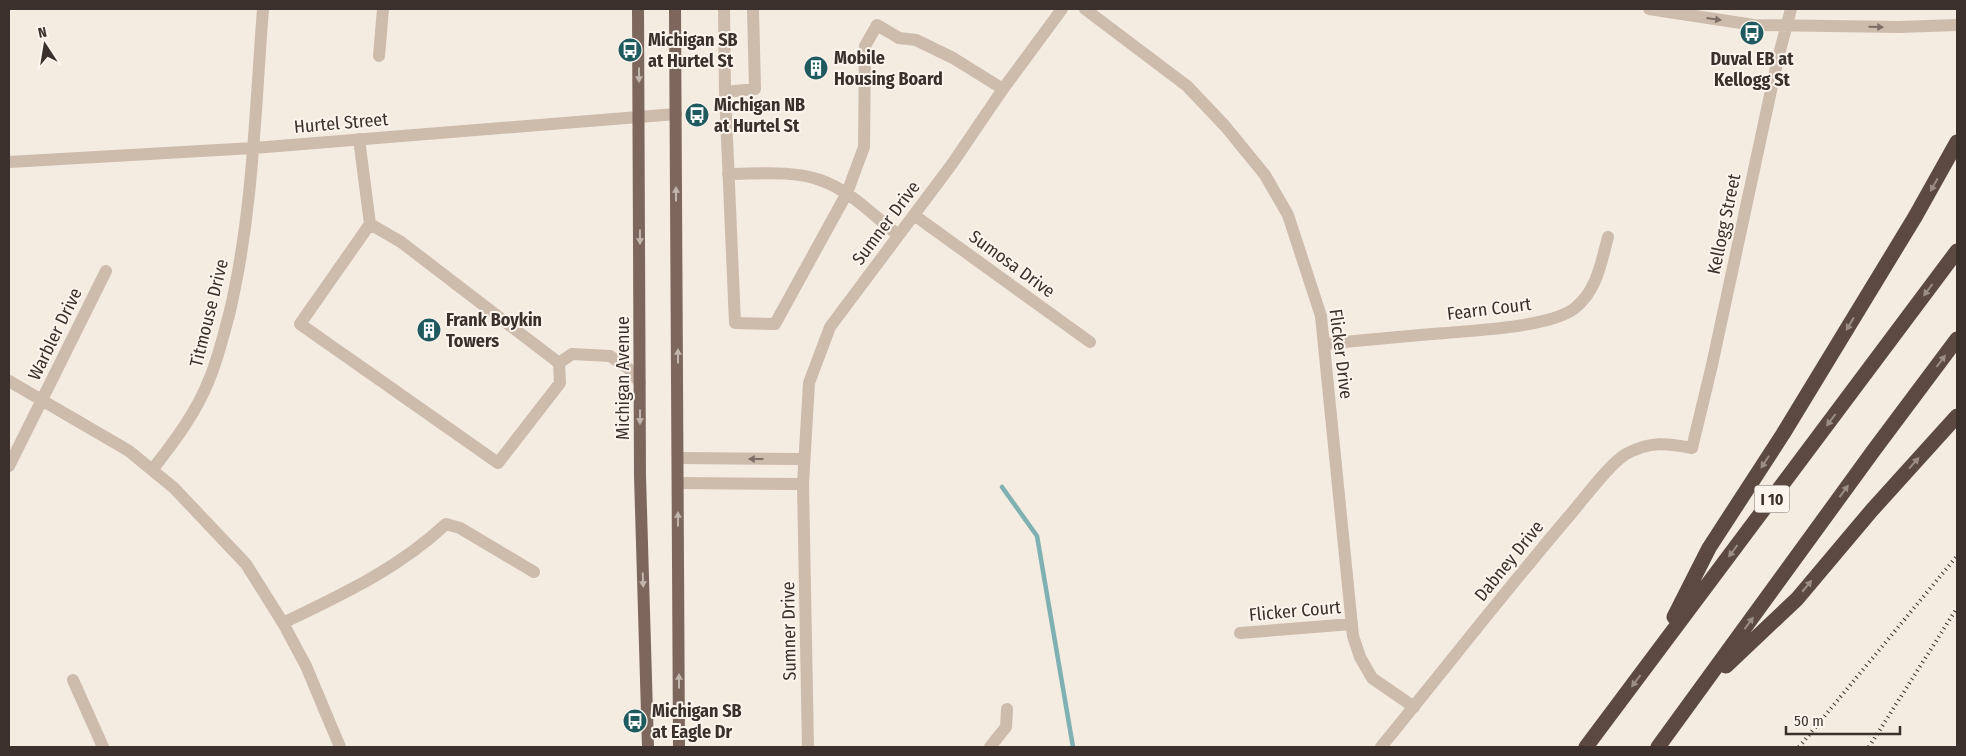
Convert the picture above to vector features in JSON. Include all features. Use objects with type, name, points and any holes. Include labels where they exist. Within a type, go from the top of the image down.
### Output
[{"type":"highway","points":[[1657,653],[1709,548],[1783,434],[1915,217],[1957,142]]},
{"type":"highway","name":"I 10","points":[[1586,747],[1957,251]]},
{"type":"highway","points":[[1658,747],[1957,339]]},
{"type":"highway","points":[[1698,694],[1797,599],[1872,510],[1957,416]]},
{"type":"main road","name":"Michigan Avenue","points":[[638,9],[640,476],[648,747]]},
{"type":"main road","points":[[675,9],[679,747]]},
{"type":"street","name":"Titmouse Drive","points":[[152,470],[176,440],[193,413],[209,380],[239,273],[249,195],[263,9]]},
{"type":"street","points":[[380,56],[383,9]]},
{"type":"street","points":[[724,9],[725,92],[735,323],[775,324],[847,193],[864,147],[865,46],[877,25],[899,38],[916,40],[954,58],[1003,89]]},
{"type":"street","points":[[725,92],[754,89],[753,9]]},
{"type":"street","name":"Sumner Drive","points":[[808,747],[804,459],[809,383],[830,327],[952,164],[1003,89],[1062,9]]},
{"type":"street","name":"Flicker Drive","points":[[1086,9],[1187,86],[1225,126],[1265,175],[1288,215],[1322,316],[1353,636],[1360,657],[1372,678],[1414,707]]},
{"type":"street","points":[[1649,9],[1754,25],[1899,27],[1957,25]]},
{"type":"street","name":"Kellogg Street","points":[[1692,448],[1778,58],[1791,9]]},
{"type":"street","name":"Hurtel Street","points":[[9,162],[253,148],[676,114]]},
{"type":"street","points":[[360,139],[370,224],[300,324],[498,463],[560,383],[560,363]]},
{"type":"street","points":[[728,174],[797,175],[820,180],[847,193],[898,235]]},
{"type":"street","name":"Sumosa Drive","points":[[914,215],[1090,342]]},
{"type":"street","points":[[370,224],[401,242],[560,363]]},
{"type":"street","name":"Fearn Court","points":[[1324,344],[1517,326],[1555,318],[1574,309],[1586,298],[1598,278],[1608,237]]},
{"type":"street","name":"Warbler Drive","points":[[9,466],[106,271]]},
{"type":"street","points":[[560,363],[572,354],[610,356],[628,368],[640,383]]},
{"type":"street","points":[[9,381],[129,451],[174,488],[246,564],[306,666],[340,747]]},
{"type":"street","name":"Dabney Drive","points":[[1381,747],[1557,530],[1606,472],[1624,454],[1645,446],[1664,443],[1692,448]]},
{"type":"street","points":[[678,458],[804,459]]},
{"type":"street","points":[[678,482],[804,484]]},
{"type":"street","points":[[282,623],[372,579],[400,562],[446,524],[460,528],[534,572]]},
{"type":"street","name":"Flicker Court","points":[[1240,633],[1352,624]]},
{"type":"street","points":[[73,680],[102,747]]},
{"type":"street","points":[[990,747],[1006,727],[1007,709]]},
{"type":"waterway","points":[[1002,487],[1037,536],[1073,747]]},
{"type":"railway","points":[[1799,747],[1957,556]]},
{"type":"railway","points":[[1869,747],[1957,608]]},
{"type":"place","name":"Duval EB at Kellogg St","points":[[1752,33]]},
{"type":"place","name":"Michigan SB at Hurtel St","points":[[630,50]]},
{"type":"place","name":"Mobile Housing Board","points":[[816,68]]},
{"type":"place","name":"Michigan NB at Hurtel St","points":[[697,115]]},
{"type":"place","name":"Frank Boykin Towers","points":[[429,330]]},
{"type":"place","name":"Michigan SB at Eagle Dr","points":[[635,721]]}]
